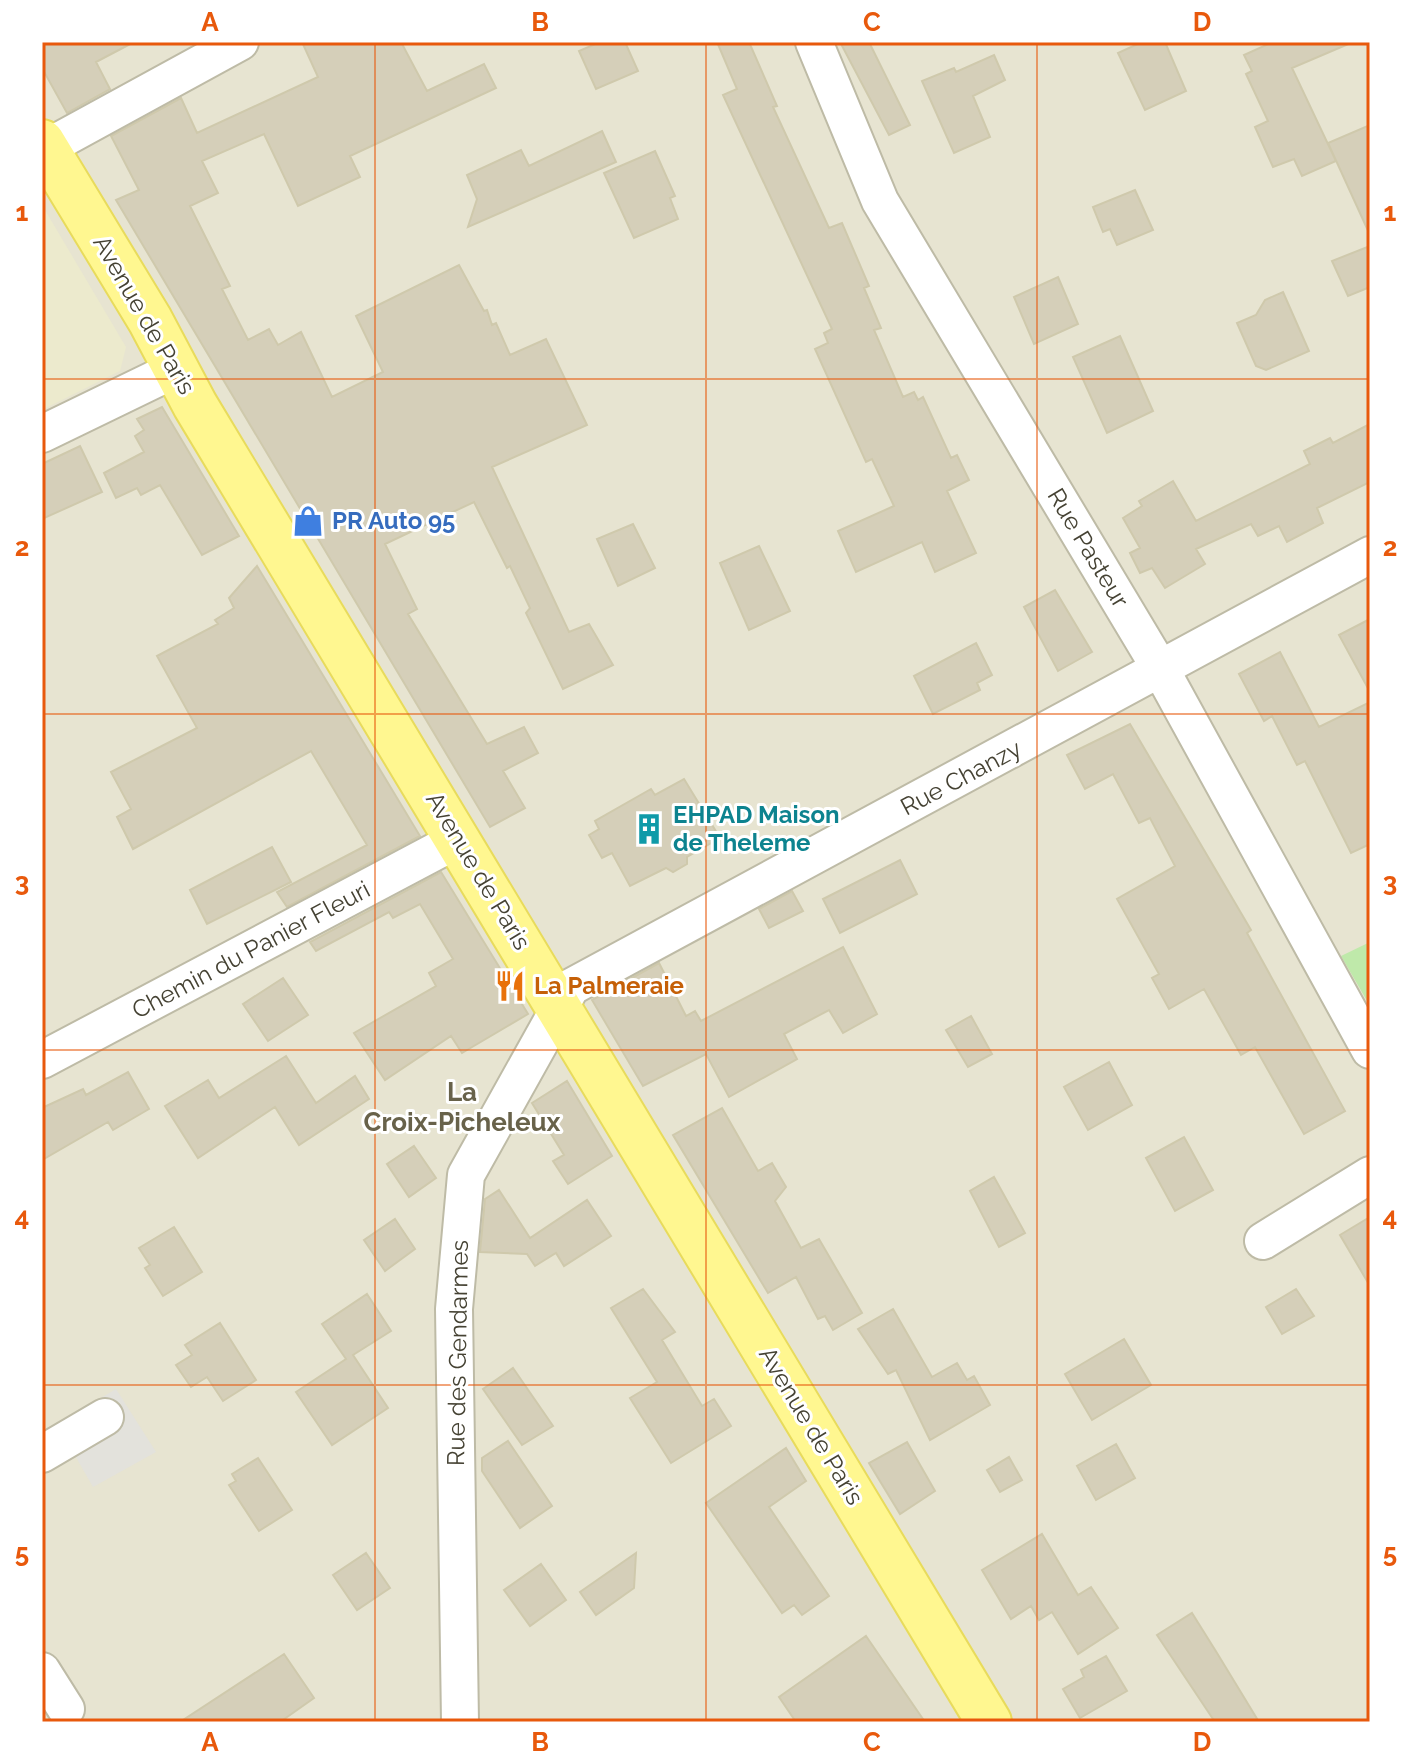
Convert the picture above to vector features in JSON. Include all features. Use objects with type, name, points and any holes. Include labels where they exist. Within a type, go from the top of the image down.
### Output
[{"type":"main road","name":"Avenue de Paris","points":[[44,145],[989,1722]]},
{"type":"street","points":[[44,145],[240,42]]},
{"type":"street","name":"Rue Pasteur","points":[[814,42],[880,201],[1161,670],[1370,1050]]},
{"type":"street","points":[[42,434],[176,369]]},
{"type":"street","name":"Rue Chanzy","points":[[560,1008],[571,987],[1370,555]]},
{"type":"street","name":"Chemin du Panier Fleuri","points":[[42,1060],[459,839]]},
{"type":"street","name":"Rue des Gendarmes","points":[[460,1722],[454,1309],[466,1175],[560,1008]]},
{"type":"street","points":[[1263,1241],[1370,1175]]},
{"type":"street","points":[[42,1454],[105,1417]]},
{"type":"street","points":[[42,1671],[66,1709]]},
{"type":"shaded area","points":[[42,42],[1370,42],[1370,1722],[42,1722]]},
{"type":"shaded area","points":[[42,205],[126,347],[120,371],[42,410]]},
{"type":"shaded area","points":[[116,1389],[156,1452],[93,1487],[57,1424]]},
{"type":"green space","points":[[1370,942],[1370,1006],[1341,956]]},
{"type":"building","points":[[42,42],[134,42],[96,62],[110,89],[67,113],[42,68]]},
{"type":"building","points":[[302,42],[401,42],[427,91],[484,64],[496,88],[350,156],[360,177],[298,206],[264,134],[202,161],[218,193],[190,206],[230,286],[222,289],[248,340],[269,329],[278,345],[301,332],[332,397],[383,372],[356,316],[459,265],[484,311],[487,310],[492,325],[496,323],[510,355],[546,339],[587,425],[492,467],[569,632],[589,624],[613,665],[563,689],[526,613],[530,608],[474,502],[385,544],[417,609],[408,614],[487,744],[524,727],[538,753],[503,771],[525,808],[490,827],[116,200],[139,190],[111,136],[181,98],[197,133],[318,77]]},
{"type":"building","points":[[600,42],[625,42],[638,71],[596,89],[579,51]]},
{"type":"building","points":[[717,42],[749,42],[777,106],[773,107],[829,228],[842,223],[869,286],[864,288],[881,328],[874,330],[903,397],[914,392],[918,400],[923,397],[951,458],[957,455],[969,480],[947,491],[976,553],[935,572],[922,542],[856,572],[838,531],[894,506],[872,459],[866,462],[815,349],[828,343],[824,333],[832,329],[723,95],[737,89]]},
{"type":"building","points":[[840,42],[869,42],[910,125],[889,135]]},
{"type":"building","points":[[1142,42],[1165,42],[1186,91],[1145,110],[1118,53]]},
{"type":"building","points":[[1273,42],[1353,42],[1292,68],[1336,161],[1302,176],[1294,159],[1273,167],[1255,127],[1268,121],[1246,74],[1252,71],[1244,55]]},
{"type":"building","points":[[994,55],[1005,80],[973,96],[990,137],[954,153],[922,81],[954,68],[956,72]]},
{"type":"building","points":[[1370,125],[1370,235],[1328,143]]},
{"type":"building","points":[[602,131],[616,162],[468,227],[477,199],[467,175],[521,150],[529,166]]},
{"type":"building","points":[[655,151],[675,196],[670,198],[678,219],[634,238],[604,173]]},
{"type":"building","points":[[1135,190],[1153,230],[1117,245],[1110,229],[1103,232],[1093,207]]},
{"type":"building","points":[[1370,246],[1370,287],[1348,296],[1332,261]]},
{"type":"building","points":[[1058,277],[1078,324],[1034,344],[1014,297]]},
{"type":"building","points":[[1283,292],[1309,351],[1266,370],[1256,366],[1237,323],[1256,315],[1265,300]]},
{"type":"building","points":[[1120,336],[1153,411],[1107,433],[1073,357]]},
{"type":"building","points":[[162,407],[239,536],[202,555],[160,485],[141,495],[137,488],[116,498],[104,473],[144,452],[135,436],[144,430],[137,419]]},
{"type":"building","points":[[1370,424],[1370,482],[1317,508],[1323,523],[1287,542],[1279,526],[1258,536],[1251,524],[1196,549],[1205,564],[1165,588],[1152,568],[1140,573],[1130,553],[1140,548],[1123,518],[1142,506],[1139,501],[1173,481],[1196,521],[1310,464],[1304,451],[1330,438],[1333,443]]},
{"type":"building","points":[[80,446],[102,492],[42,519],[42,464]]},
{"type":"building","points":[[633,524],[655,568],[618,586],[597,539]]},
{"type":"building","points":[[759,546],[790,611],[749,630],[720,563]]},
{"type":"building","points":[[257,566],[420,836],[287,907],[277,892],[367,845],[311,751],[133,849],[117,817],[131,809],[111,772],[197,728],[157,656],[218,624],[215,620],[234,608],[229,598]]},
{"type":"building","points":[[1055,590],[1092,652],[1058,671],[1024,607]]},
{"type":"building","points":[[1370,619],[1370,692],[1339,635]]},
{"type":"building","points":[[976,643],[992,675],[977,683],[980,690],[933,714],[914,676]]},
{"type":"building","points":[[1280,652],[1319,727],[1370,702],[1370,844],[1351,853],[1305,761],[1297,765],[1272,716],[1264,721],[1239,674]]},
{"type":"building","points":[[1130,724],[1251,930],[1247,933],[1345,1111],[1304,1134],[1255,1047],[1241,1055],[1204,989],[1169,1009],[1152,978],[1159,974],[1117,899],[1175,866],[1150,818],[1139,823],[1113,774],[1085,789],[1067,755]]},
{"type":"building","name":"EHPAD Maison de Theleme","points":[[684,779],[720,838],[687,857],[687,864],[673,872],[666,868],[630,886],[612,853],[602,858],[589,835],[599,829],[595,821],[651,789],[655,795]]},
{"type":"building","points":[[272,847],[291,882],[207,924],[190,890]]},
{"type":"building","points":[[900,860],[917,894],[840,933],[823,899]]},
{"type":"building","points":[[441,872],[528,1014],[462,1053],[451,1036],[385,1080],[354,1033],[436,986],[429,973],[453,959],[420,904],[393,918],[389,912],[316,951],[310,942]]},
{"type":"building","points":[[792,891],[803,911],[769,928],[759,909]]},
{"type":"building","points":[[843,947],[877,1014],[843,1033],[829,1010],[784,1034],[797,1059],[729,1097],[706,1054],[643,1086],[592,1000],[659,963],[686,1016],[695,1011],[701,1021]]},
{"type":"building","points":[[283,978],[308,1015],[268,1041],[243,1004]]},
{"type":"building","points":[[971,1016],[992,1054],[968,1067],[946,1030]]},
{"type":"building","points":[[286,1056],[316,1103],[355,1076],[369,1099],[299,1145],[275,1107],[198,1158],[165,1106],[208,1080],[219,1098]]},
{"type":"building","points":[[1109,1062],[1132,1105],[1088,1130],[1064,1087]]},
{"type":"building","points":[[128,1072],[149,1109],[113,1130],[108,1122],[42,1160],[42,1108],[83,1089],[86,1095]]},
{"type":"building","points":[[567,1081],[612,1156],[568,1184],[553,1161],[564,1155],[532,1103]]},
{"type":"building","points":[[722,1108],[758,1171],[772,1163],[786,1187],[775,1201],[801,1248],[819,1239],[862,1313],[833,1330],[825,1316],[818,1319],[796,1277],[768,1293],[673,1135]]},
{"type":"building","points":[[1184,1137],[1213,1190],[1175,1211],[1146,1158]]},
{"type":"building","points":[[414,1146],[436,1178],[409,1197],[387,1164]]},
{"type":"building","points":[[994,1177],[1025,1233],[999,1247],[970,1191]]},
{"type":"building","points":[[499,1190],[530,1238],[587,1200],[611,1236],[564,1266],[556,1253],[535,1266],[527,1254],[480,1252],[485,1199]]},
{"type":"building","points":[[1370,1217],[1370,1286],[1340,1235]]},
{"type":"building","points":[[395,1219],[415,1249],[385,1271],[364,1240]]},
{"type":"building","points":[[174,1227],[202,1272],[163,1296],[145,1268],[150,1265],[139,1248]]},
{"type":"building","points":[[643,1289],[675,1332],[662,1340],[702,1406],[714,1399],[731,1426],[671,1463],[630,1398],[657,1382],[611,1308]]},
{"type":"building","points":[[1296,1289],[1314,1316],[1282,1334],[1266,1307]]},
{"type":"building","points":[[367,1294],[391,1331],[353,1355],[388,1408],[332,1445],[296,1392],[346,1359],[322,1324]]},
{"type":"building","points":[[893,1309],[932,1377],[957,1363],[967,1380],[974,1376],[990,1405],[930,1440],[896,1370],[888,1374],[858,1329]]},
{"type":"building","points":[[220,1323],[256,1380],[223,1401],[207,1377],[191,1387],[176,1365],[192,1355],[185,1345]]},
{"type":"building","points":[[1124,1339],[1151,1385],[1092,1420],[1065,1374]]},
{"type":"building","points":[[513,1368],[553,1426],[522,1445],[483,1389]]},
{"type":"building","points":[[508,1441],[552,1506],[520,1528],[482,1471],[482,1458]]},
{"type":"building","points":[[907,1442],[935,1491],[900,1514],[869,1463]]},
{"type":"building","points":[[1116,1444],[1135,1478],[1096,1500],[1077,1466]]},
{"type":"building","points":[[786,1448],[806,1481],[769,1507],[829,1596],[802,1615],[794,1605],[782,1613],[706,1503]]},
{"type":"building","points":[[1009,1457],[1022,1480],[1000,1492],[987,1470]]},
{"type":"building","points":[[258,1458],[292,1510],[259,1531],[229,1485],[236,1481],[232,1474]]},
{"type":"building","points":[[1042,1534],[1078,1595],[1091,1587],[1118,1628],[1078,1654],[1052,1612],[1039,1620],[1031,1606],[1011,1619],[982,1570]]},
{"type":"building","points":[[366,1553],[390,1588],[357,1610],[333,1575]]},
{"type":"building","points":[[636,1553],[634,1588],[596,1615],[580,1592]]},
{"type":"building","points":[[541,1564],[566,1600],[530,1626],[504,1590]]},
{"type":"building","points":[[1192,1613],[1259,1722],[1215,1722],[1157,1635]]},
{"type":"building","points":[[866,1636],[925,1722],[796,1722],[779,1697]]},
{"type":"building","points":[[284,1654],[314,1698],[280,1722],[180,1722]]},
{"type":"building","points":[[1106,1656],[1127,1691],[1080,1718],[1063,1689],[1084,1677],[1081,1670]]},
{"type":"place","name":"PR Auto 95","points":[[308,521]]},
{"type":"place","name":"EHPAD Maison de Theleme","points":[[649,829]]},
{"type":"place","name":"La Palmeraie","points":[[510,986]]},
{"type":"district","name":"La Croix-Picheleux","points":[[462,1107]]}]
